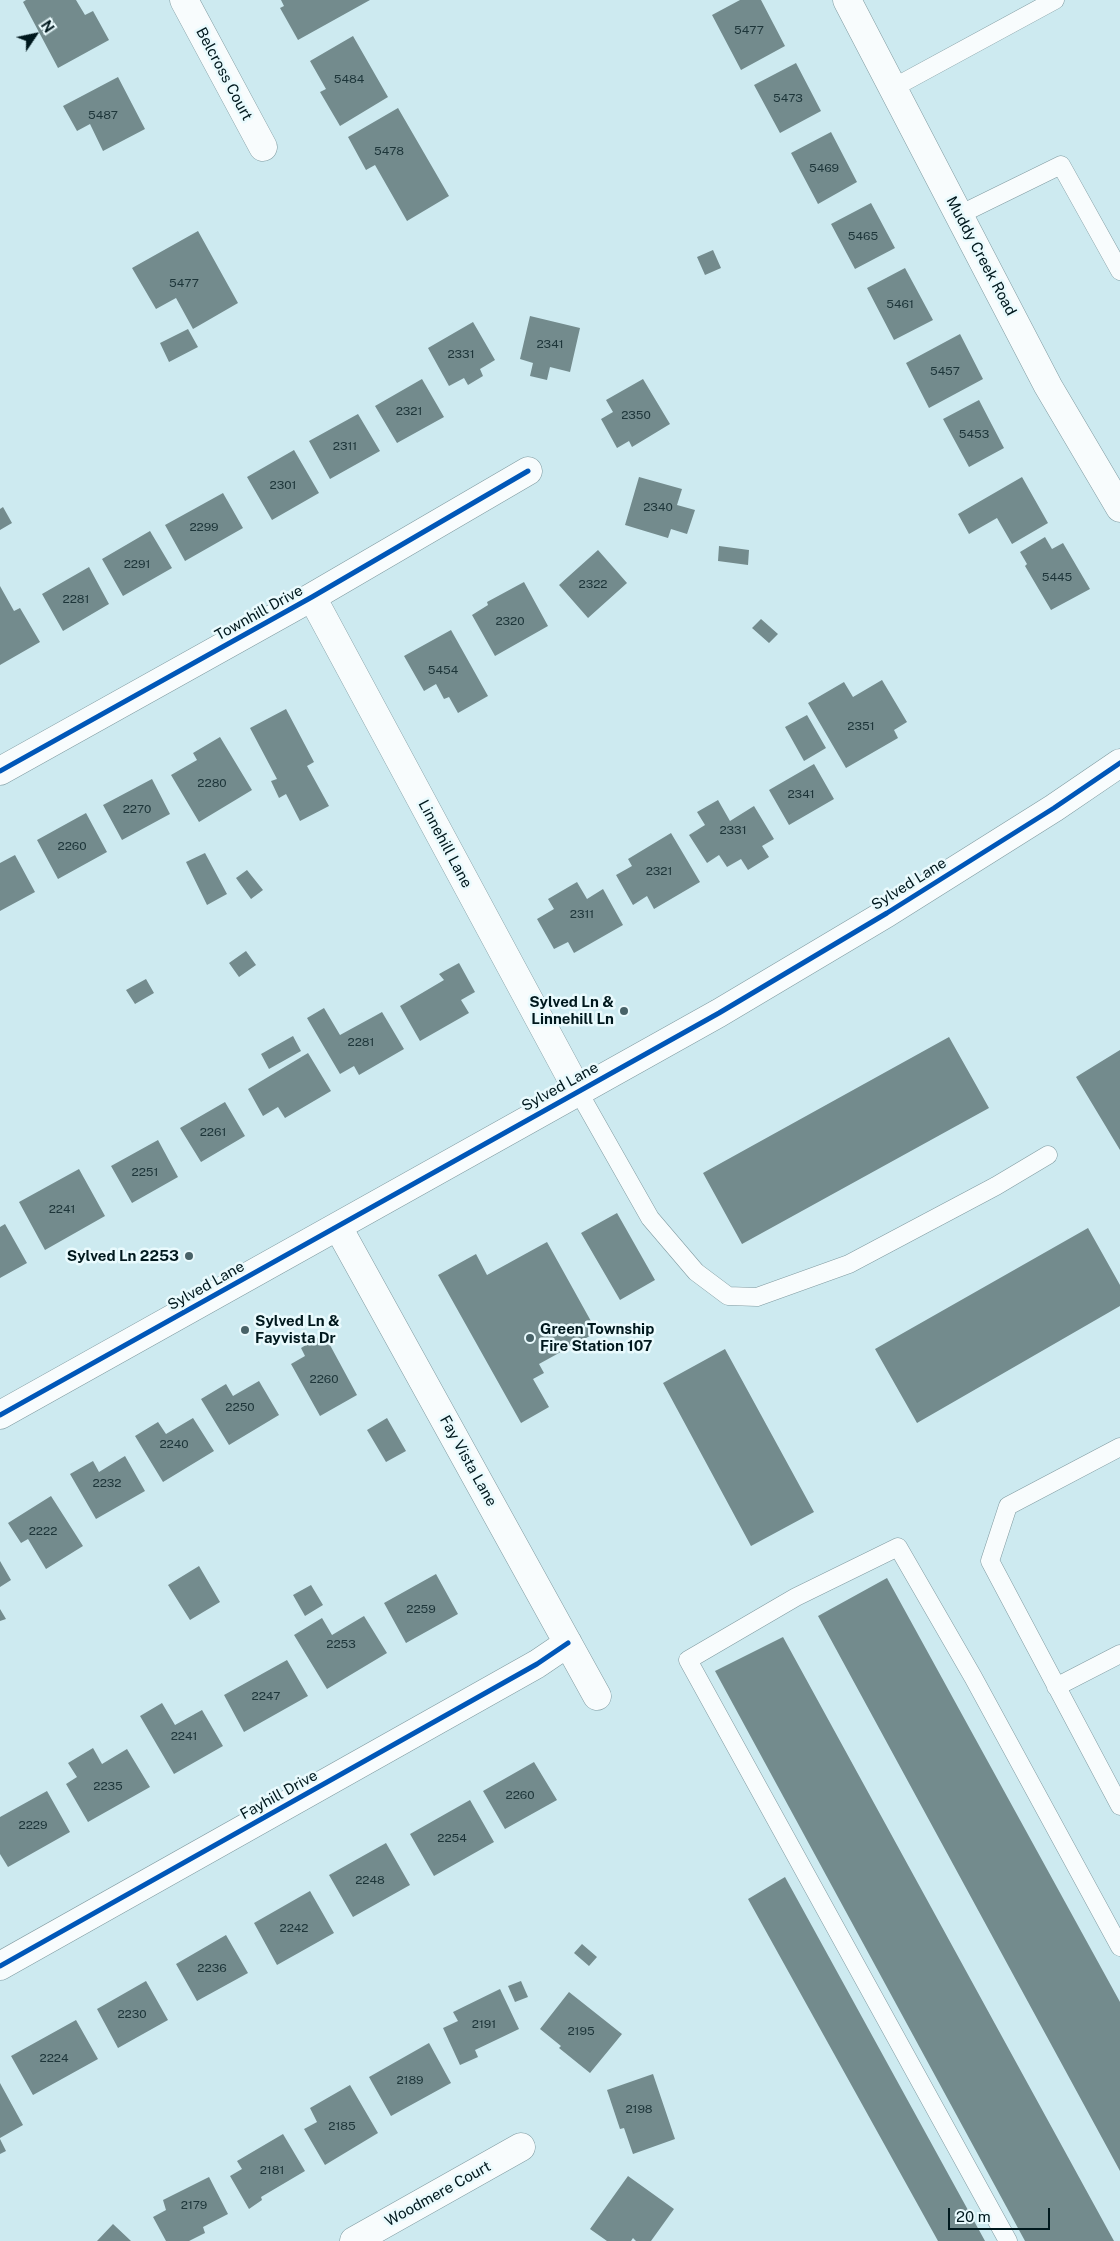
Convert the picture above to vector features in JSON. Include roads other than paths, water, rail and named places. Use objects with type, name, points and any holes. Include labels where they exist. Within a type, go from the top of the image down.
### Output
[{"type":"street","name":"Belcross Court","points":[[184,0],[263,147]]},
{"type":"street","name":"Muddy Creek Road","points":[[846,0],[1048,386],[1120,508]]},
{"type":"street","name":"Townhill Drive","points":[[0,771],[312,598],[528,472]]},
{"type":"street","name":"Linnehill Lane","points":[[312,598],[578,1091]]},
{"type":"street","name":"Sylved Lane","points":[[0,1415],[720,1013],[886,914],[1054,808],[1120,762]]},
{"type":"street","name":"Fay Vista Lane","points":[[338,1227],[598,1696]]},
{"type":"street","name":"Fayhill Drive","points":[[0,1966],[537,1664],[568,1643]]},
{"type":"street","name":"Woodmere Court","points":[[354,2241],[521,2147]]},
{"type":"lane","points":[[893,88],[1054,0]]},
{"type":"lane","points":[[959,215],[1061,165],[1120,271]]},
{"type":"lane","points":[[578,1091],[650,1218],[696,1272],[728,1296],[757,1298],[849,1264],[996,1186],[1048,1155]]},
{"type":"lane","points":[[1120,1447],[1008,1506],[990,1561],[1120,1806]]},
{"type":"lane","points":[[1008,2241],[688,1660],[796,1597],[898,1547],[974,1677],[1120,1947]]},
{"type":"lane","points":[[1056,1687],[1120,1654]]},
{"type":"place","name":"Sylved Ln & Linnehill Ln","points":[[624,1011]]},
{"type":"place","name":"Sylved Ln 2253","points":[[189,1256]]},
{"type":"place","name":"Sylved Ln & Fayvista Dr","points":[[245,1330]]},
{"type":"place","name":"Green Township Fire Station 107","points":[[530,1338]]}]
